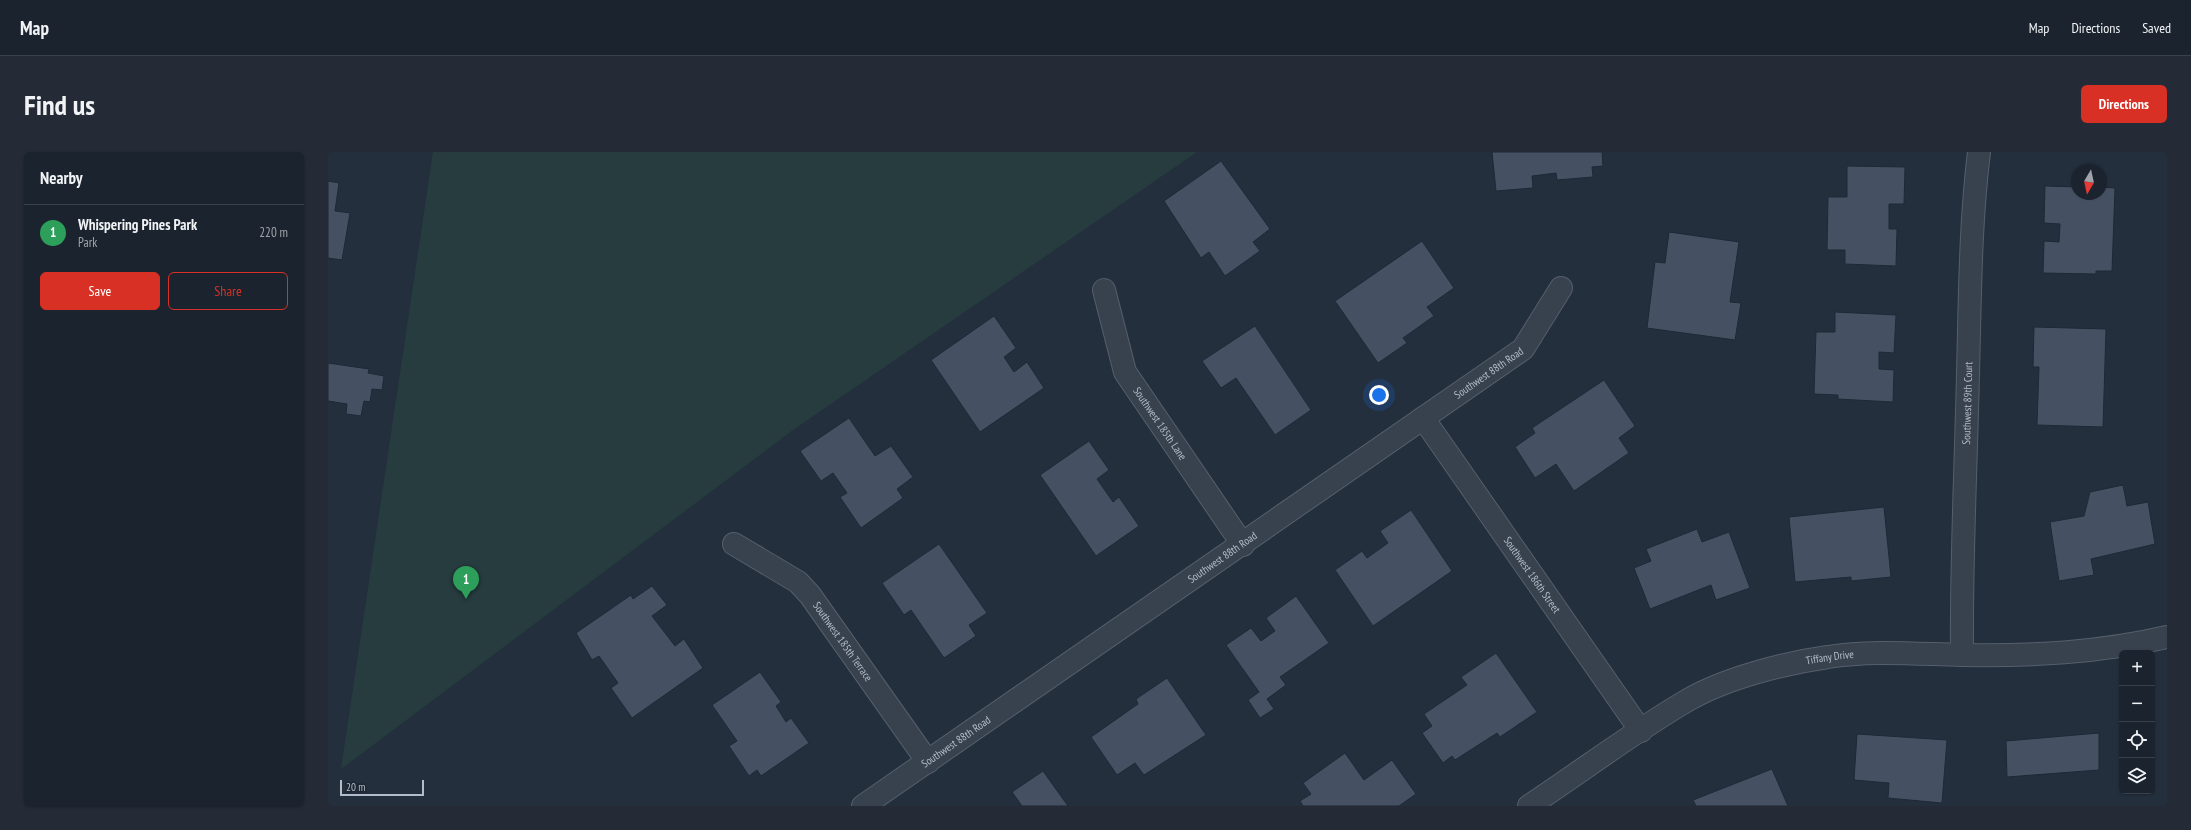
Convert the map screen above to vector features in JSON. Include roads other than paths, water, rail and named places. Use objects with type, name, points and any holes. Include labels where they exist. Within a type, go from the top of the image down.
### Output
[{"type":"street","name":"Southwest 89th Court","points":[[1962,655],[1962,598],[1969,331],[1974,213],[1979,152]]},
{"type":"street","name":"Southwest 88th Road","points":[[863,806],[1243,545],[1524,349],[1561,288]]},
{"type":"street","name":"Southwest 185th Lane","points":[[1104,290],[1124,372],[1243,545]]},
{"type":"street","name":"Southwest 186th Street","points":[[1423,418],[1640,731]]},
{"type":"street","name":"Southwest 185th Terrace","points":[[734,544],[798,582],[810,595],[928,762]]},
{"type":"street","name":"Tiffany Drive","points":[[1529,806],[1689,699],[1747,676],[1792,664],[1829,656],[1867,653],[2026,656],[2070,653],[2166,640]]},
{"type":"place","name":"Whispering Pines Park","points":[[466,599]]}]
